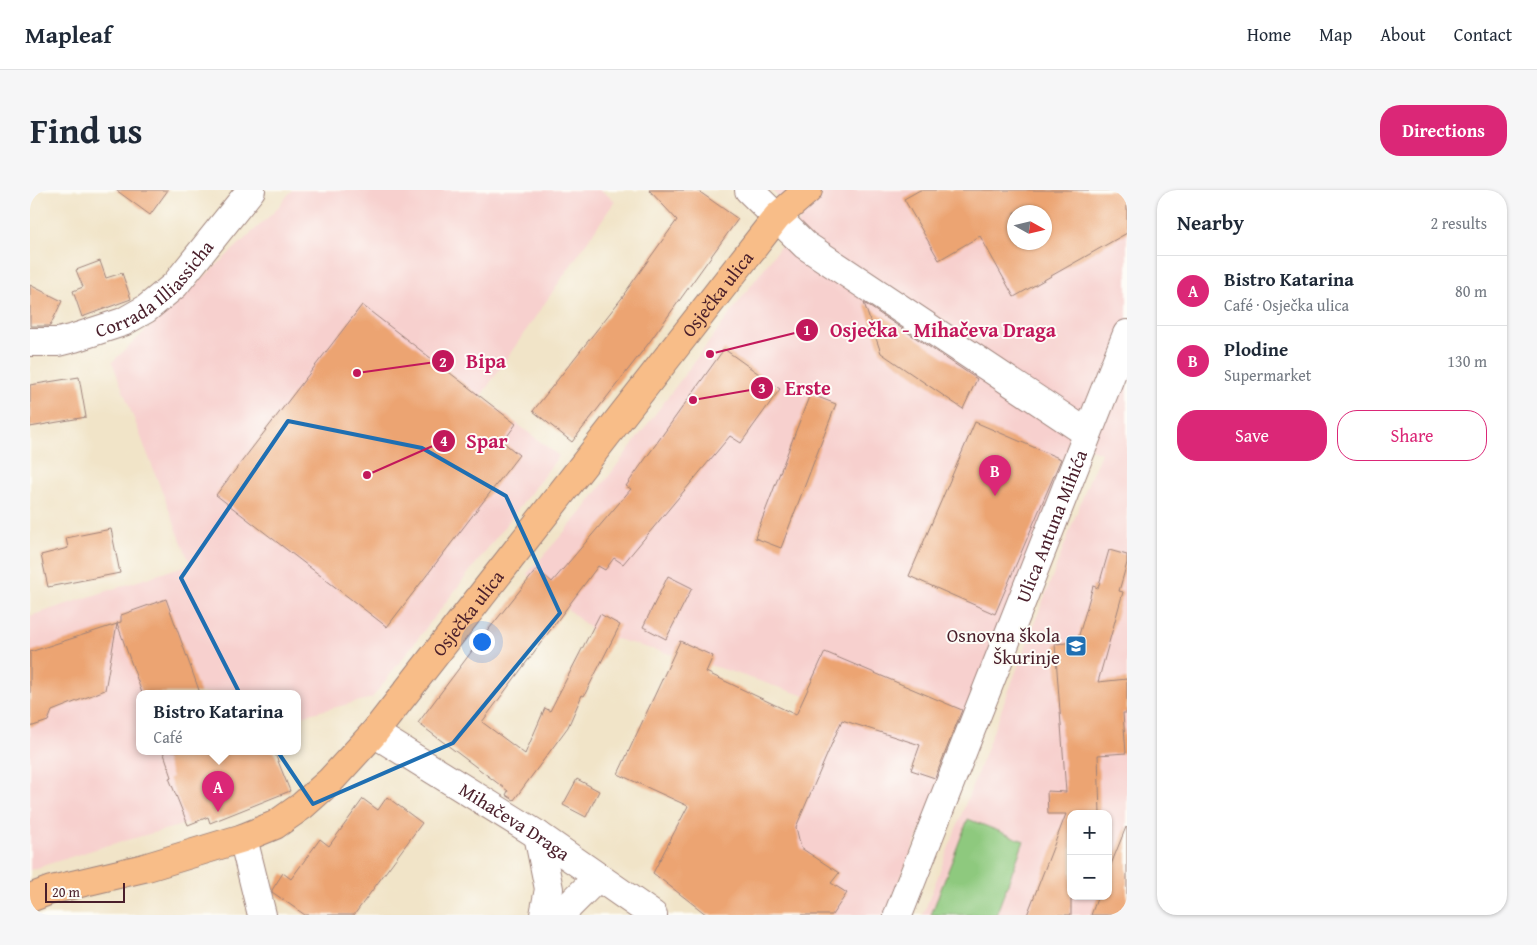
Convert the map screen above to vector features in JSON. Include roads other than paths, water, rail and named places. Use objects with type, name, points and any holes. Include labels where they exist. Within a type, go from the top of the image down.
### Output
[{"type":"main road","name":"Osječka ulica","points":[[30,898],[51,890],[144,868],[243,838],[275,825],[302,806],[330,781],[374,733],[730,280],[777,217],[808,190]]},
{"type":"street","name":"Corrada Illiassicha","points":[[30,342],[58,342],[74,338],[123,322],[146,309],[174,285],[251,190]]},
{"type":"street","points":[[749,190],[805,245],[1087,433]]},
{"type":"street","name":"Ulica Antuna Mihića","points":[[898,915],[1127,334]]},
{"type":"street","name":"Mihačeva Draga","points":[[374,733],[538,835],[653,915]]},
{"type":"street","points":[[538,835],[549,889],[544,915]]},
{"type":"street","points":[[243,838],[262,915]]},
{"type":"street","points":[[560,915],[598,877]]},
{"type":"place","name":"Osječka - Mihačeva Draga","points":[[710,354]]},
{"type":"place","name":"Bipa","points":[[357,373]]},
{"type":"place","name":"Erste","points":[[693,400]]},
{"type":"place","name":"Spar","points":[[367,475]]},
{"type":"place","name":"Plodine","points":[[995,496]]},
{"type":"place","name":"Osnovna škola Škurinje","points":[[1076,646]]},
{"type":"place","name":"Bistro Katarina","points":[[218,812]]}]
